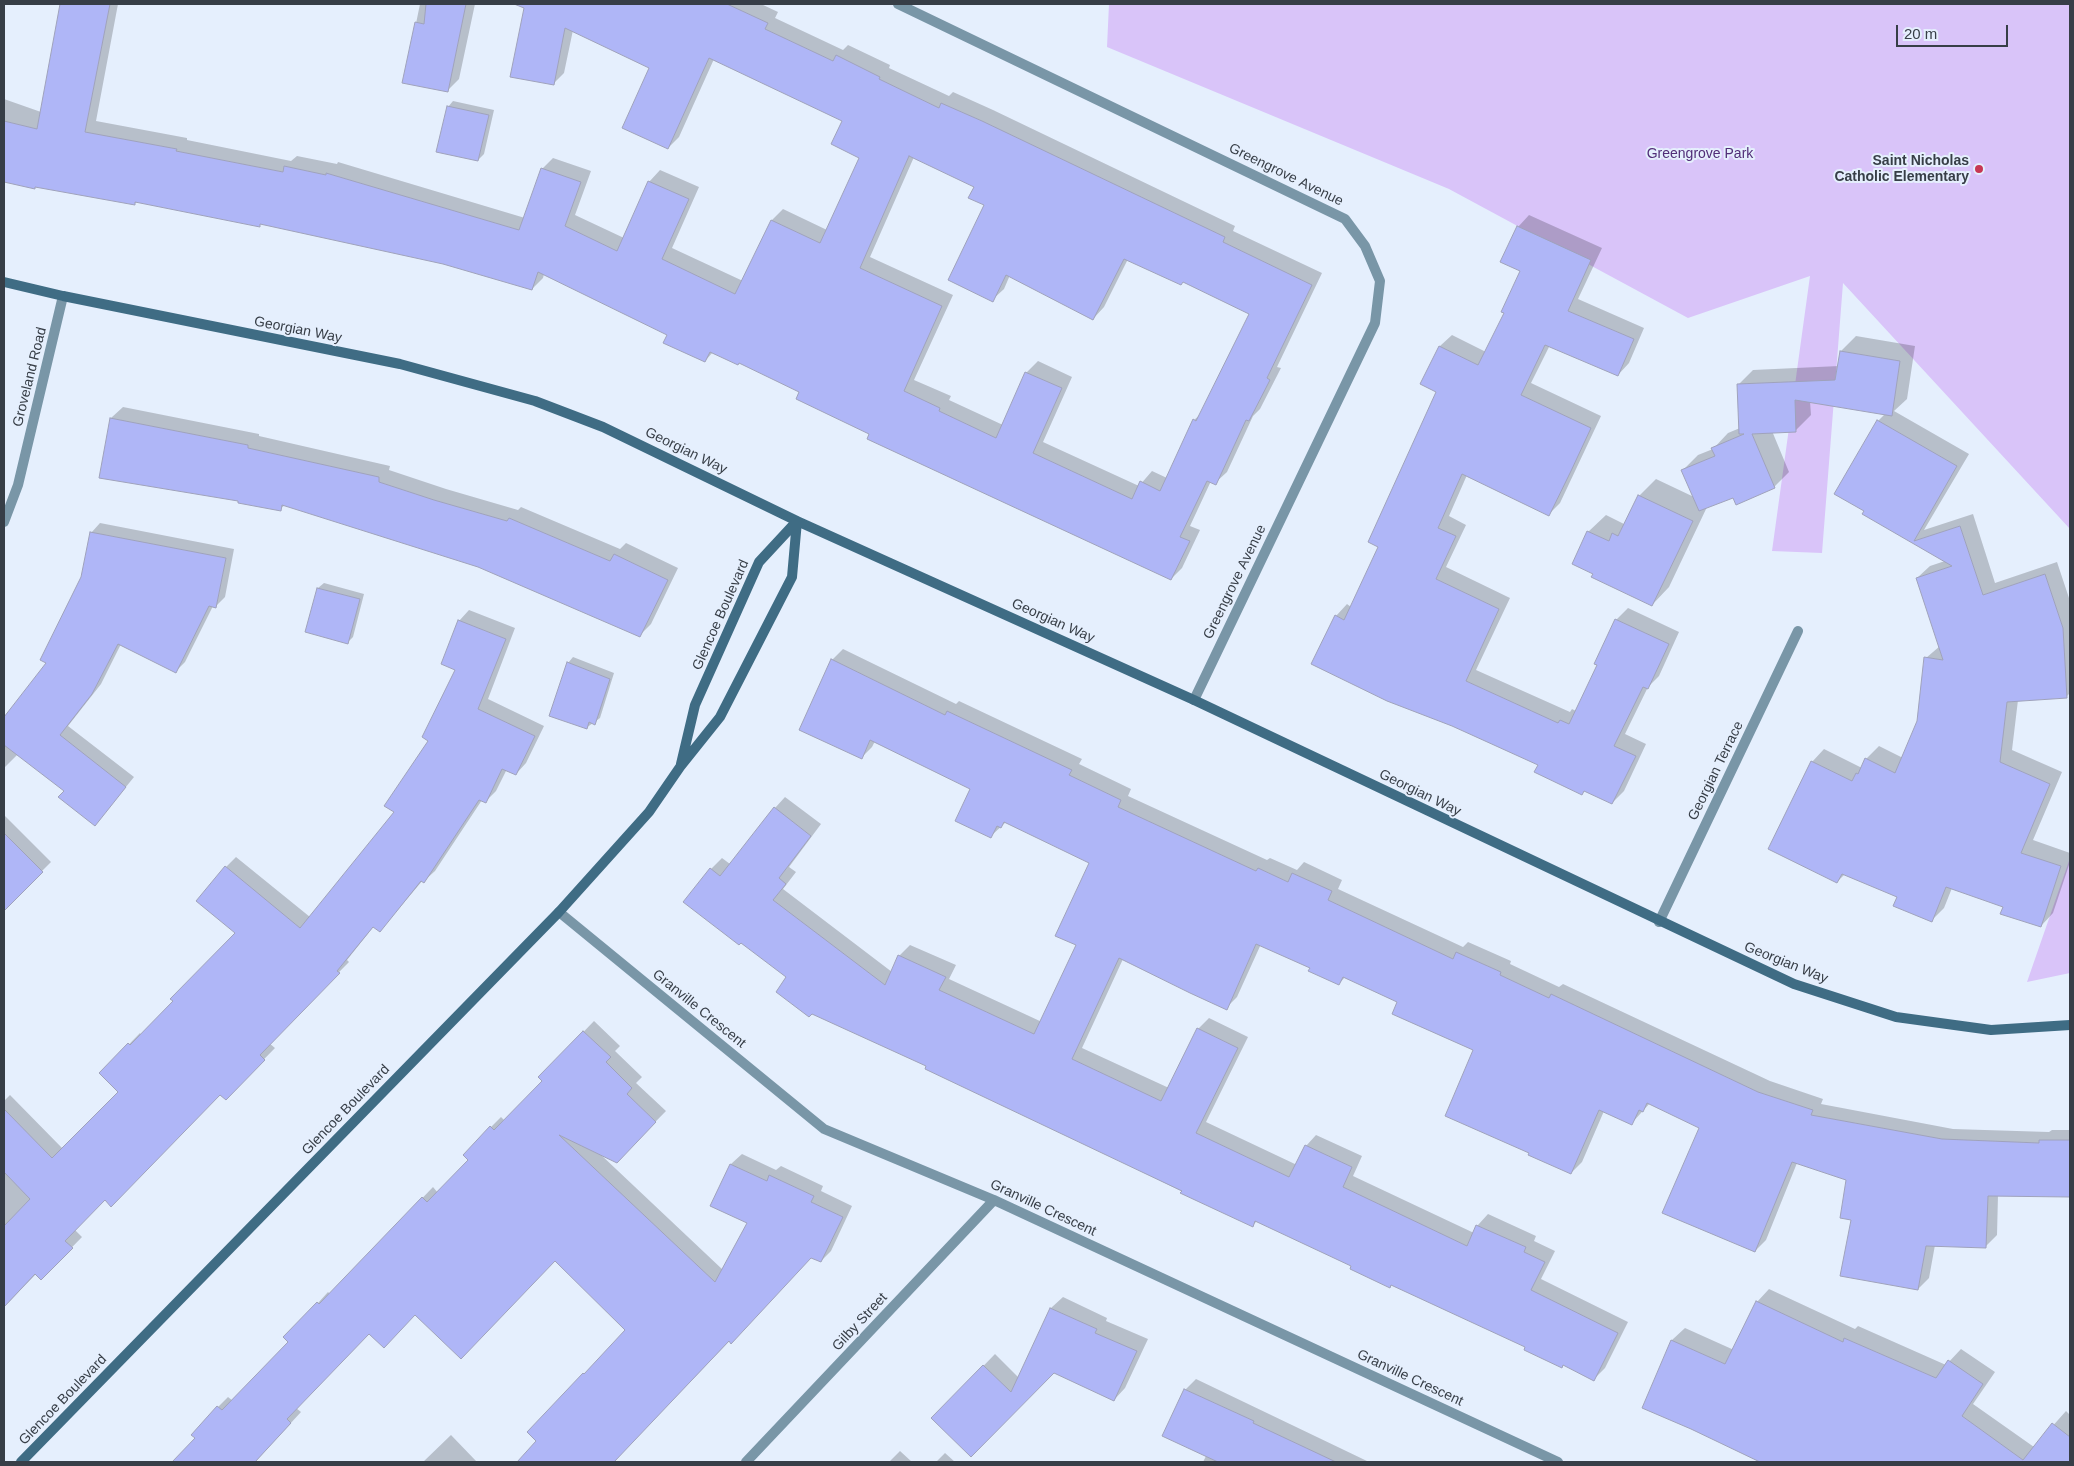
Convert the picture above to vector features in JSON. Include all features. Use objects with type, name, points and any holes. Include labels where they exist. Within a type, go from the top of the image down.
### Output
[{"type":"street","name":"Greengrove Avenue","points":[[898,4],[1345,219],[1365,246],[1380,281],[1375,323],[1194,700]]},
{"type":"street","name":"Georgian Way","points":[[4,282],[63,296],[400,364],[535,401],[603,427],[797,521],[1194,700],[1659,922],[1794,984],[1896,1017],[1991,1030],[2070,1025]]},
{"type":"street","name":"Groveland Road","points":[[4,522],[18,485],[63,296]]},
{"type":"street","name":"Glencoe Boulevard","points":[[680,767],[695,705],[759,562],[797,521]]},
{"type":"street","name":"Glencoe Boulevard","points":[[21,1462],[559,912],[649,812],[680,767],[720,717],[792,577],[797,521]]},
{"type":"street","name":"Georgian Terrace","points":[[1659,922],[1798,631]]},
{"type":"street","name":"Granville Crescent","points":[[559,912],[824,1130],[994,1200],[1558,1462]]},
{"type":"street","name":"Gilby Street","points":[[746,1462],[994,1200]]},
{"type":"green space","name":"Greengrove Park","points":[[1109,4],[2070,4],[2070,529],[1843,283],[1822,553],[1772,551],[1810,276],[1688,318],[1449,189],[1107,47]]},
{"type":"green space","points":[[2070,858],[2070,973],[2027,982]]},
{"type":"building","points":[[60,4],[110,4],[85,132],[177,149],[176,151],[283,172],[284,166],[326,175],[326,173],[519,230],[541,168],[581,182],[565,226],[617,251],[648,181],[689,199],[662,259],[735,294],[771,220],[820,243],[859,158],[831,144],[842,121],[709,58],[668,149],[622,128],[649,68],[565,28],[554,85],[510,77],[524,8],[514,4],[727,4],[768,23],[765,29],[833,61],[836,55],[880,77],[879,79],[939,108],[941,103],[982,121],[1225,237],[1223,242],[1312,285],[1267,378],[1270,380],[1249,421],[1246,420],[1216,485],[1207,481],[1180,537],[1190,541],[1171,580],[867,439],[869,434],[796,399],[799,392],[739,363],[738,365],[710,352],[705,362],[663,343],[667,335],[538,272],[532,290],[443,264],[260,224],[260,227],[135,202],[135,205],[35,187],[35,189],[4,182],[4,121],[37,129]],"holes":[[[909,156],[974,187],[968,198],[984,205],[948,280],[993,302],[1006,275],[1093,320],[1124,259],[1181,285],[1183,282],[1249,314],[1196,421],[1193,419],[1160,491],[1140,481],[1132,499],[1033,453],[1062,388],[1025,372],[996,438],[939,411],[940,408],[904,391],[942,306],[860,268]]]},
{"type":"building","points":[[426,4],[466,4],[448,92],[402,83],[415,22],[424,24]]},
{"type":"building","points":[[447,106],[489,115],[478,161],[436,152]]},
{"type":"building","points":[[1517,226],[1591,260],[1568,311],[1634,339],[1618,376],[1545,345],[1521,395],[1591,428],[1571,471],[1549,516],[1462,474],[1438,528],[1456,536],[1436,579],[1499,609],[1466,681],[1558,723],[1560,720],[1569,724],[1597,665],[1594,664],[1615,619],[1669,644],[1648,689],[1643,687],[1614,746],[1636,756],[1612,804],[1584,791],[1582,795],[1534,772],[1538,765],[1452,726],[1387,701],[1311,664],[1335,615],[1344,620],[1378,547],[1368,542],[1436,392],[1420,384],[1439,346],[1478,365],[1504,313],[1501,312],[1520,271],[1500,262]]},
{"type":"building","points":[[1840,351],[1900,361],[1892,416],[1795,400],[1796,432],[1752,434],[1775,488],[1736,505],[1733,498],[1699,511],[1681,470],[1715,456],[1711,448],[1744,434],[1739,434],[1737,384],[1835,380]]},
{"type":"building","points":[[110,418],[248,445],[248,448],[379,477],[379,482],[434,500],[507,521],[509,518],[610,561],[614,554],[668,580],[640,637],[478,567],[282,505],[281,511],[238,503],[238,501],[99,478]]},
{"type":"building","points":[[1877,420],[1957,466],[1914,541],[1960,526],[1983,595],[2045,574],[2063,628],[2067,698],[2007,702],[2000,762],[2050,784],[2021,853],[2061,866],[2041,927],[2000,914],[2003,907],[1946,887],[1932,922],[1893,906],[1897,897],[1842,874],[1837,883],[1768,849],[1811,761],[1852,781],[1856,773],[1858,774],[1865,758],[1895,773],[1917,721],[1924,657],[1943,660],[1916,578],[1952,566],[1862,514],[1864,511],[1834,494]]},
{"type":"building","points":[[1638,495],[1693,521],[1652,606],[1591,577],[1593,574],[1572,564],[1587,531],[1609,541],[1612,533],[1618,536]]},
{"type":"building","points":[[90,532],[226,558],[216,608],[209,606],[176,673],[118,644],[92,694],[60,735],[126,787],[95,826],[58,797],[64,791],[4,745],[4,717],[46,663],[40,660],[81,577]]},
{"type":"building","points":[[317,588],[360,599],[348,644],[305,632]]},
{"type":"building","points":[[458,620],[506,639],[478,709],[535,736],[516,775],[502,769],[486,803],[479,800],[424,883],[421,881],[380,932],[373,927],[337,971],[340,973],[260,1055],[265,1060],[226,1100],[220,1095],[111,1207],[105,1200],[65,1241],[73,1248],[41,1280],[35,1274],[4,1307],[4,1226],[30,1199],[4,1172],[4,1109],[52,1158],[118,1092],[99,1073],[128,1043],[130,1045],[173,1001],[170,999],[235,933],[196,901],[225,866],[300,928],[394,812],[384,806],[428,741],[422,737],[455,670],[441,664]]},
{"type":"building","points":[[831,659],[945,715],[947,711],[1072,770],[1069,775],[1121,800],[1118,807],[1256,871],[1258,868],[1288,882],[1292,873],[1332,891],[1328,900],[1453,959],[1456,952],[1501,972],[1500,975],[1549,998],[1551,994],[1758,1092],[1813,1110],[1811,1115],[1942,1139],[2039,1143],[2039,1140],[2070,1140],[2070,1197],[1988,1196],[1986,1248],[1926,1246],[1918,1290],[1840,1276],[1851,1220],[1840,1218],[1846,1180],[1792,1162],[1755,1252],[1662,1213],[1699,1128],[1647,1103],[1643,1112],[1639,1110],[1632,1125],[1599,1110],[1571,1174],[1528,1155],[1529,1153],[1445,1116],[1473,1050],[1392,1014],[1397,1002],[1343,977],[1339,985],[1308,971],[1310,968],[1256,944],[1227,1010],[1119,958],[1072,1059],[1161,1101],[1197,1028],[1238,1048],[1196,1133],[1289,1177],[1305,1145],[1352,1167],[1343,1187],[1467,1246],[1476,1225],[1526,1247],[1524,1252],[1545,1262],[1531,1290],[1618,1333],[1594,1381],[1563,1365],[1562,1368],[1524,1350],[1525,1347],[1391,1285],[1390,1288],[1350,1269],[1351,1266],[1255,1221],[1253,1227],[1180,1193],[1182,1191],[925,1069],[926,1066],[812,1014],[809,1017],[776,992],[786,977],[741,943],[739,945],[683,902],[710,868],[720,876],[774,807],[811,836],[779,878],[786,884],[773,900],[885,985],[898,955],[946,977],[939,990],[1034,1034],[1076,945],[1055,936],[1089,863],[1004,822],[1001,828],[997,826],[991,838],[955,821],[970,789],[870,740],[862,759],[799,730]]},
{"type":"building","points":[[567,662],[610,679],[595,725],[589,722],[587,729],[549,716]]},
{"type":"building","points":[[4,833],[43,872],[4,911]]},
{"type":"building","points":[[583,1031],[611,1057],[606,1062],[632,1088],[627,1094],[656,1122],[617,1163],[559,1135],[715,1282],[747,1223],[710,1206],[730,1164],[767,1181],[769,1175],[814,1196],[811,1202],[843,1217],[821,1262],[811,1258],[731,1344],[729,1341],[614,1462],[517,1462],[536,1441],[527,1432],[625,1330],[555,1261],[461,1359],[415,1315],[384,1348],[369,1334],[287,1419],[291,1423],[255,1462],[172,1462],[195,1438],[191,1435],[217,1406],[222,1410],[288,1342],[283,1337],[317,1302],[319,1304],[422,1197],[427,1202],[468,1160],[463,1155],[490,1126],[494,1130],[542,1081],[538,1077]]},
{"type":"building","points":[[1756,1301],[1843,1342],[1844,1338],[1936,1378],[1948,1360],[1983,1384],[1962,1416],[2023,1460],[2052,1423],[2070,1437],[2070,1462],[1760,1462],[1642,1408],[1671,1340],[1725,1364]]},
{"type":"building","points":[[1050,1308],[1097,1329],[1095,1333],[1137,1351],[1114,1401],[1054,1373],[971,1457],[931,1418],[983,1365],[1011,1392]]},
{"type":"building","points":[[1184,1389],[1336,1462],[1218,1462],[1162,1436]]},
{"type":"place","name":"Saint Nicholas Catholic Elementary","points":[[1979,169]]}]
